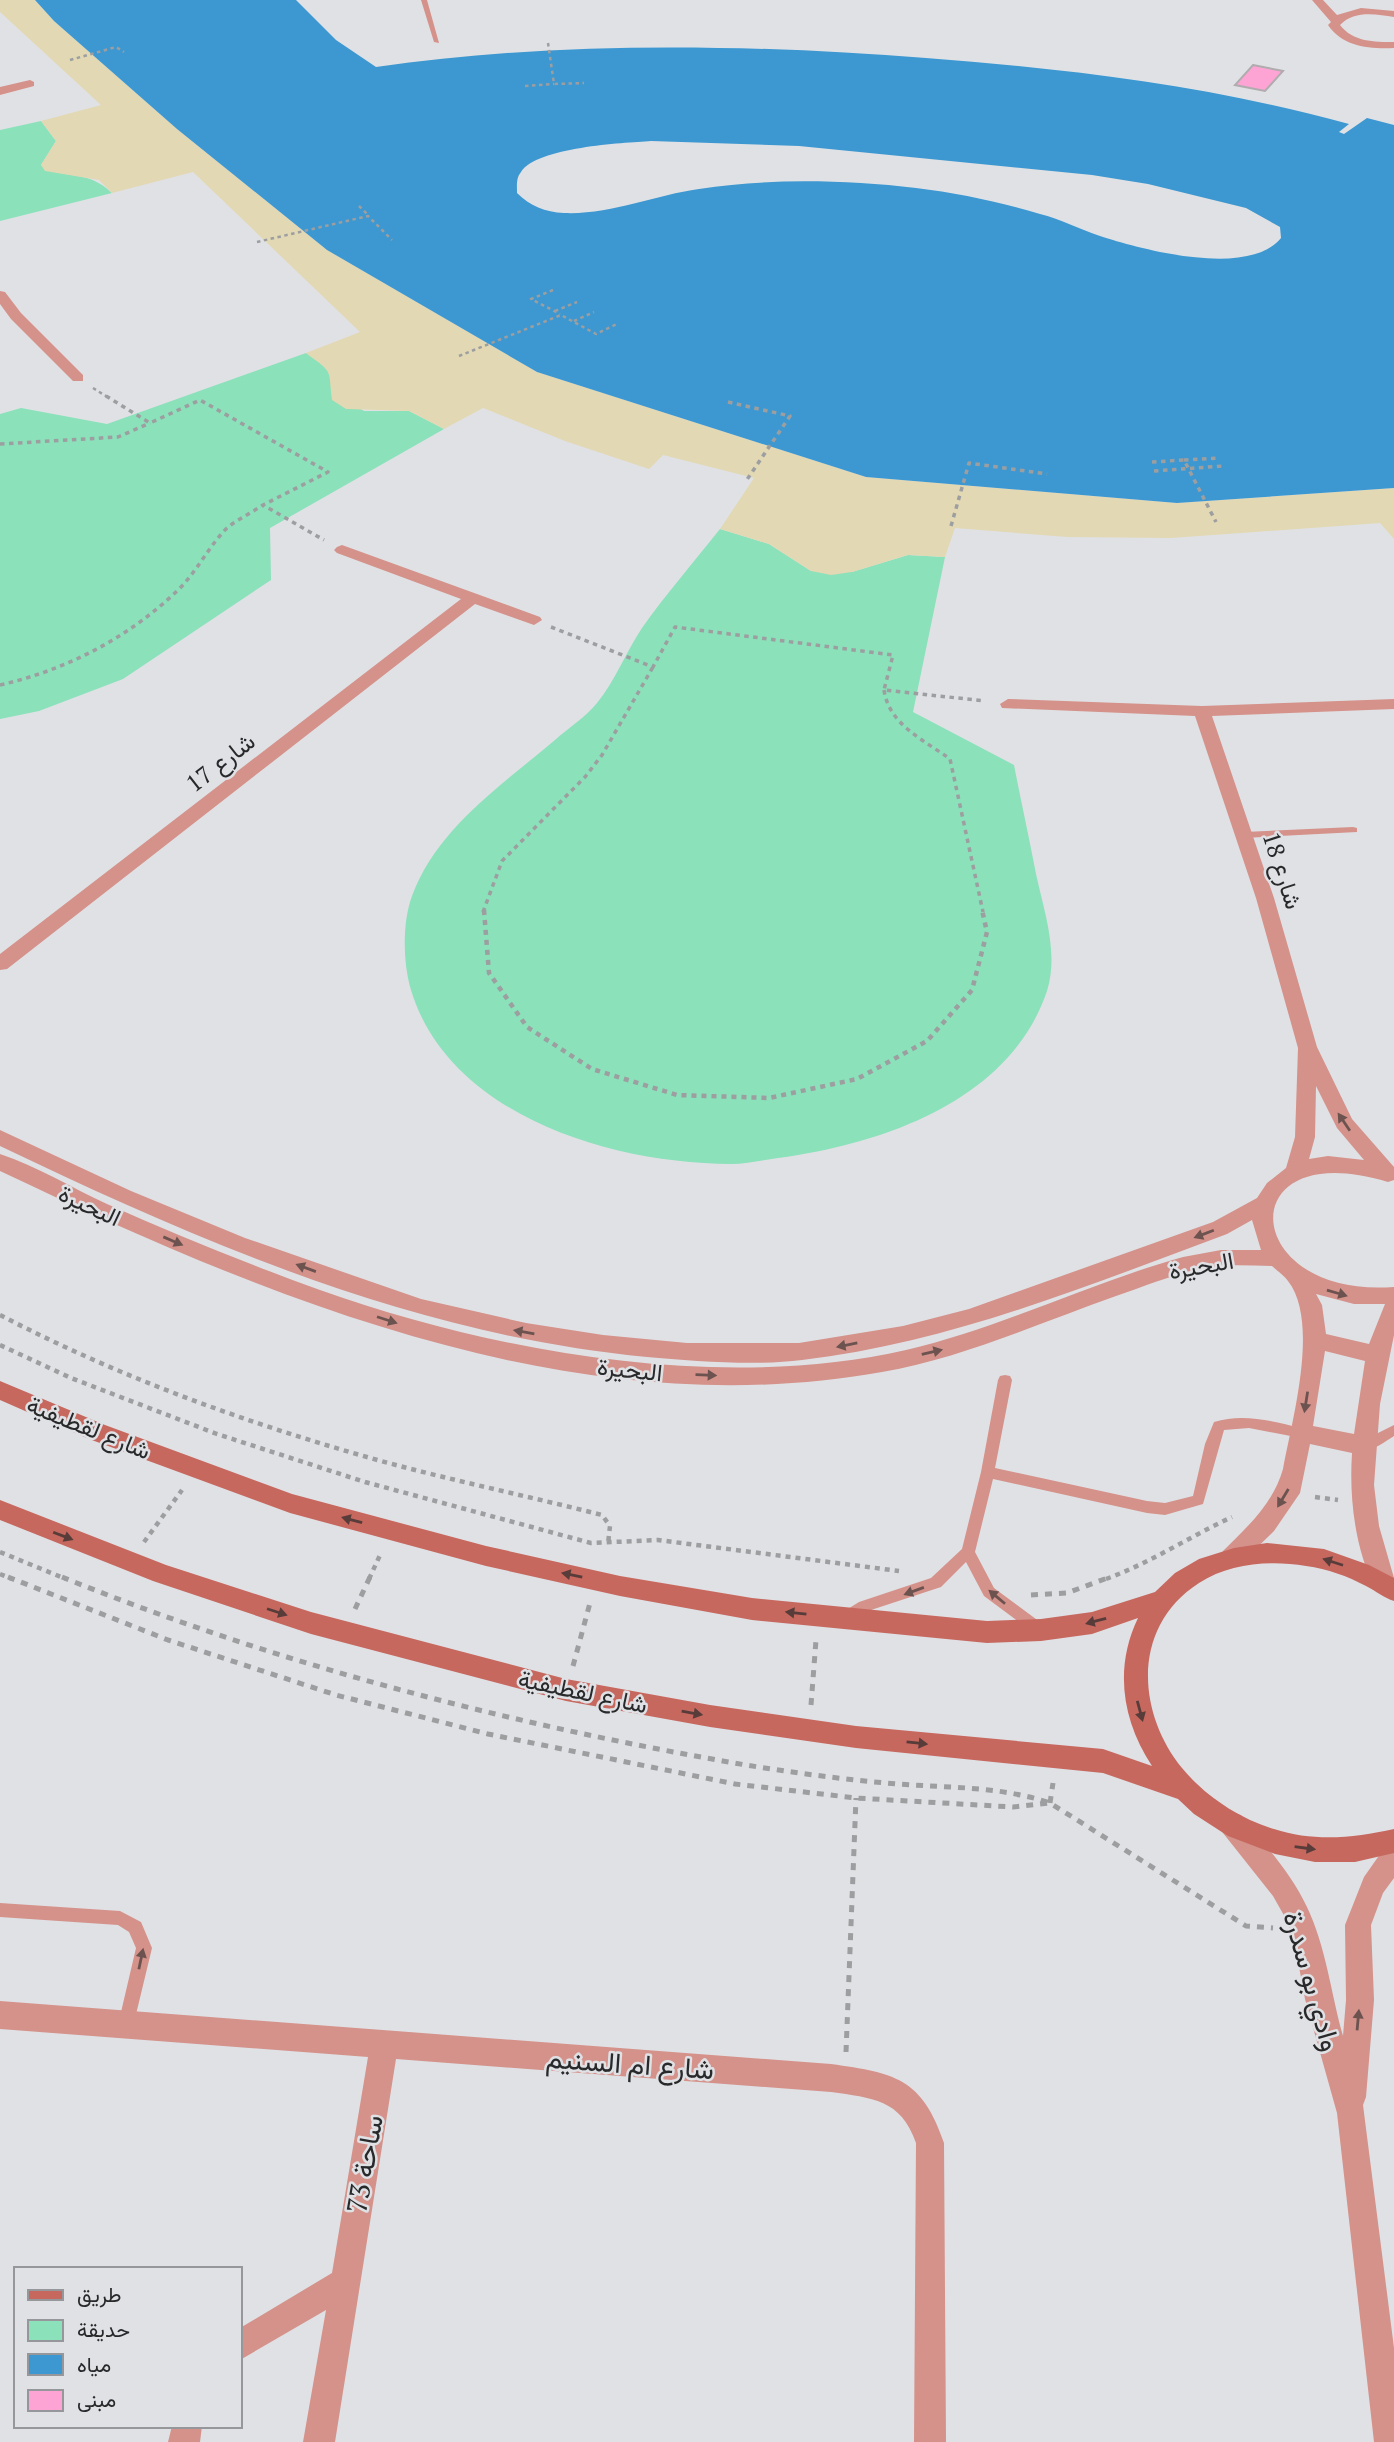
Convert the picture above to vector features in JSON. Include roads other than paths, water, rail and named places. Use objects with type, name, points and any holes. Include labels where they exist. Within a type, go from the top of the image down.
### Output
[{"type":"street","points":[[1317,0],[1336,21],[1335,29],[1351,39],[1378,45],[1394,44]]},
{"type":"street","points":[[1332,0],[1367,11],[1394,14]]},
{"type":"street","points":[[1336,21],[1350,13],[1367,11]]},
{"type":"street","points":[[0,90],[30,84]]},
{"type":"street","points":[[0,295],[16,316],[78,378]]},
{"type":"street","points":[[0,320],[16,316]]},
{"type":"street","points":[[342,550],[534,620]]},
{"type":"street","name":"شارع 17","points":[[0,964],[471,599]]},
{"type":"street","points":[[1008,704],[1202,711],[1394,704]]},
{"type":"street","name":"شارع 18","points":[[1202,711],[1265,898],[1307,1046],[1344,1123],[1391,1175]]},
{"type":"street","name":"شارع 18","points":[[1295,1171],[1305,1137],[1307,1046]]},
{"type":"street","name":"البحيرة","points":[[0,1137],[238,1244],[419,1307],[563,1349],[668,1373],[746,1376],[814,1373],[881,1363],[944,1349],[1184,1265],[1228,1257],[1279,1258]]},
{"type":"street","name":"البحيرة","points":[[0,1162],[222,1261],[399,1324],[450,1339],[563,1349],[799,1352],[904,1335],[972,1317],[1220,1228],[1265,1203]]},
{"type":"street","points":[[1391,1175],[1359,1165],[1330,1163],[1295,1171],[1276,1185],[1265,1203],[1262,1221],[1267,1240],[1279,1258],[1296,1274],[1320,1288],[1348,1296],[1376,1298],[1394,1295]]},
{"type":"street","points":[[143,1228],[157,1209]]},
{"type":"street","points":[[1231,1558],[1266,1524],[1287,1493],[1295,1469],[1316,1340],[1311,1305],[1296,1274]]},
{"type":"street","points":[[1004,1305],[1018,1323]]},
{"type":"street","points":[[1389,1588],[1372,1547],[1364,1504],[1365,1446],[1378,1355],[1388,1318],[1394,1308]]},
{"type":"street","points":[[1316,1340],[1378,1355]]},
{"type":"street","name":"شارع لقطيفية","points":[[0,1390],[97,1432],[290,1503],[486,1556],[752,1609],[987,1632],[1041,1630],[1092,1623],[1161,1600]]},
{"type":"street","points":[[1301,1433],[1365,1446]]},
{"type":"street","name":"شارع لقطيفية","points":[[0,1510],[130,1562],[345,1632],[566,1690],[809,1730],[1103,1761],[1185,1789]]},
{"type":"street","points":[[1389,1588],[1355,1569],[1323,1559],[1271,1553],[1231,1558],[1192,1574],[1161,1600],[1148,1620],[1139,1642],[1134,1666],[1135,1691],[1150,1741],[1185,1789],[1232,1824],[1266,1840],[1303,1849],[1340,1852],[1375,1847],[1394,1840]]},
{"type":"street","name":"وادي بو سدرة","points":[[1232,1824],[1282,1887],[1304,1930],[1319,1999],[1351,2113],[1389,2399],[1390,2442]]},
{"type":"street","name":"وادي بو سدرة","points":[[1351,2113],[1360,2000],[1358,1925],[1373,1886],[1394,1856]]},
{"type":"street","name":"شارع ام السنيم","points":[[0,2015],[845,2080],[877,2085],[899,2093],[911,2103],[925,2122],[930,2143],[930,2442]]},
{"type":"street","name":"ساحة 73","points":[[319,2442],[384,2044]]},
{"type":"street","points":[[242,2344],[344,2283]]},
{"type":"lane","points":[[424,0],[437,42]]},
{"type":"lane","points":[[1244,835],[1353,830]]},
{"type":"lane","points":[[845,1618],[864,1606],[936,1583],[968,1552],[988,1472],[1005,1380]]},
{"type":"lane","points":[[988,1472],[1147,1507],[1165,1508],[1198,1500],[1206,1477],[1212,1439],[1219,1426],[1264,1425],[1301,1433]]},
{"type":"lane","points":[[1365,1446],[1394,1430]]},
{"type":"lane","points":[[968,1552],[989,1592],[1041,1630]]},
{"type":"lane","points":[[0,1910],[120,1918],[135,1927],[144,1948],[126,2025]]},
{"type":"water","points":[[35,0],[296,0],[336,40],[376,67],[511,53],[581,49],[720,48],[858,53],[1033,68],[1192,89],[1349,124],[1339,132],[1344,134],[1367,118],[1394,125],[1394,488],[1177,503],[866,477],[537,372],[327,250],[177,129],[54,21]],"holes":[[[651,141],[799,146],[1092,175],[1148,184],[1246,208],[1280,227],[1281,238],[1266,250],[1245,257],[1194,257],[1119,242],[1047,216],[978,198],[862,183],[808,181],[726,185],[581,213],[544,210],[517,193],[518,177],[530,164],[544,157],[581,148]]]}]
